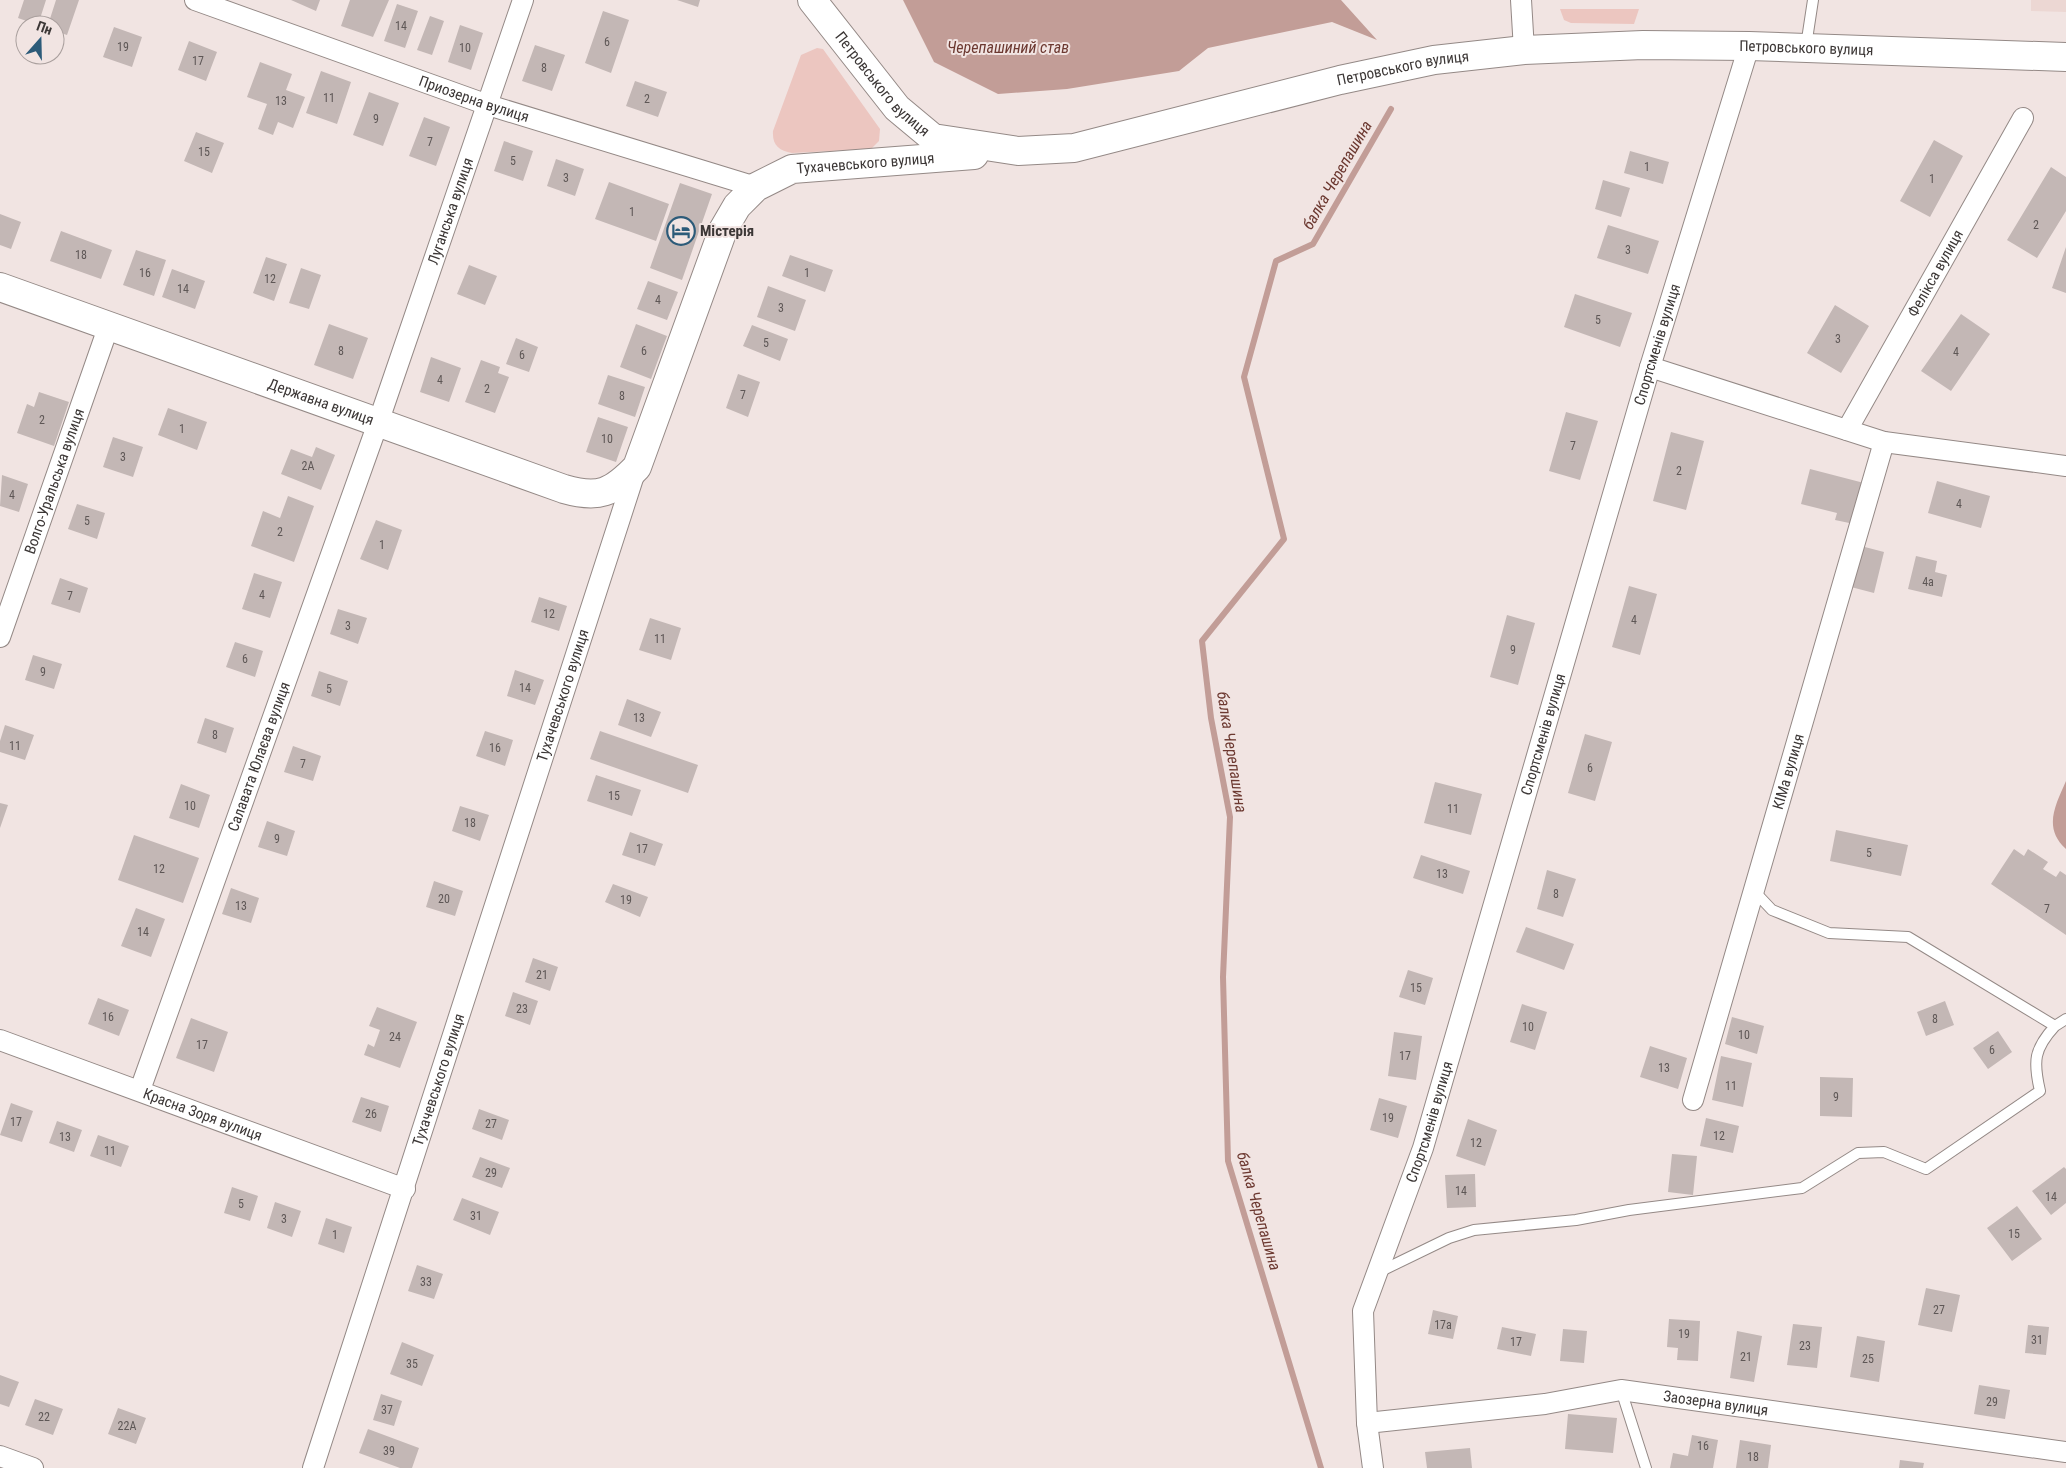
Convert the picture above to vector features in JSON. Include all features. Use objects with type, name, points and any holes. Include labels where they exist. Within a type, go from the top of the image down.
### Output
[{"type":"main road","name":"Петровського вулиця","points":[[812,0],[897,108],[933,138],[1018,151],[1074,148],[1340,80],[1434,60],[1524,50],[1643,45],[1806,47],[2062,62]]},
{"type":"main road","name":"Тухачевського вулиця","points":[[637,467],[723,230],[737,206],[756,187],[792,169],[1018,151]]},
{"type":"main road","name":"Державна вулиця","points":[[0,287],[378,423],[584,494],[601,493],[611,489],[625,480],[637,467]]},
{"type":"street","name":"Приозерна вулиця","points":[[195,0],[488,105],[756,187]]},
{"type":"street","name":"Луганська вулиця","points":[[378,423],[523,0]]},
{"type":"street","points":[[1521,0],[1524,50]]},
{"type":"street","name":"Спортсменів вулиця","points":[[1373,1468],[1367,1423],[1364,1310],[1423,1148],[1650,367],[1749,46]]},
{"type":"street","name":"Фелікса вулиця","points":[[1847,430],[2024,118]]},
{"type":"street","name":"Волго-Уральська вулиця","points":[[0,637],[109,325]]},
{"type":"street","points":[[1650,367],[1884,442],[2066,466]]},
{"type":"street","name":"Салавата Юлаєва вулиця","points":[[140,1090],[378,423]]},
{"type":"street","name":"КІМа вулиця","points":[[1693,1100],[1755,892],[1884,442]]},
{"type":"street","name":"Тухачевського вулиця","points":[[313,1468],[405,1189],[637,467]]},
{"type":"street","name":"Красна Зоря вулиця","points":[[0,1040],[405,1189]]},
{"type":"street","name":"Заозерна вулиця","points":[[1367,1423],[1545,1404],[1621,1390],[2066,1452]]},
{"type":"street","points":[[0,1456],[33,1468]]},
{"type":"lane","points":[[1806,47],[1813,0]]},
{"type":"lane","points":[[1755,892],[1772,910],[1829,933],[1908,937],[2055,1026]]},
{"type":"lane","points":[[1377,1272],[1449,1238],[1474,1230],[1576,1220],[1629,1210],[1802,1188],[1858,1153],[1884,1152],[1926,1169],[2040,1091],[2035,1069],[2041,1041],[2055,1026],[2066,1019]]},
{"type":"lane","points":[[1621,1390],[1646,1468]]},
{"type":"shaded area","points":[[2031,0],[2066,0],[2066,12],[2031,11]]},
{"type":"shaded area","points":[[1560,9],[1639,9],[1634,24],[1571,23],[1564,20]]},
{"type":"shaded area","points":[[817,48],[823,49],[880,129],[879,141],[871,149],[792,153],[783,151],[775,144],[773,131],[801,55]]},
{"type":"water","name":"Черепашиний став","points":[[903,0],[1341,0],[1377,40],[1332,22],[1208,48],[1179,71],[1067,89],[998,94],[934,62]]},
{"type":"water","points":[[2066,781],[2066,849],[2055,833],[2053,816]]},
{"type":"building","points":[[24,0],[46,0],[41,15],[19,15]]},
{"type":"building","points":[[56,0],[79,0],[67,35],[65,34],[65,15],[51,15]]},
{"type":"building","points":[[291,0],[320,0],[316,11]]},
{"type":"building","points":[[350,0],[389,0],[373,37],[341,26]]},
{"type":"building","points":[[677,0],[700,0],[698,7]]},
{"type":"building","points":[[397,4],[418,11],[405,48],[384,41]]},
{"type":"building","points":[[603,11],[629,20],[611,73],[585,63]]},
{"type":"building","points":[[430,16],[444,21],[432,55],[417,50]]},
{"type":"building","points":[[460,25],[483,33],[471,70],[448,62]]},
{"type":"building","points":[[114,27],[142,37],[132,67],[103,57]]},
{"type":"building","points":[[189,41],[217,52],[206,81],[178,70]]},
{"type":"building","points":[[535,45],[565,55],[552,91],[522,81]]},
{"type":"building","points":[[260,62],[292,74],[286,90],[305,97],[293,128],[278,122],[273,135],[258,129],[267,104],[247,97]]},
{"type":"building","points":[[321,71],[351,82],[337,124],[306,113]]},
{"type":"building","points":[[635,81],[667,92],[658,117],[626,106]]},
{"type":"building","points":[[369,92],[399,103],[383,146],[353,135]]},
{"type":"building","points":[[424,117],[450,127],[436,166],[409,156]]},
{"type":"building","points":[[196,132],[224,143],[212,173],[184,161]]},
{"type":"building","points":[[1934,140],[1963,156],[1930,217],[1900,201]]},
{"type":"building","points":[[504,141],[533,151],[523,181],[494,171]]},
{"type":"building","points":[[1630,151],[1669,162],[1663,184],[1624,173]]},
{"type":"building","points":[[556,159],[584,169],[575,196],[547,186]]},
{"type":"building","points":[[2051,167],[2066,177],[2066,211],[2037,258],[2007,240]]},
{"type":"building","points":[[1603,180],[1630,188],[1621,217],[1595,209]]},
{"type":"building","points":[[609,182],[669,204],[656,241],[595,219]]},
{"type":"building","name":"Містерія","points":[[680,183],[712,194],[682,280],[650,268]]},
{"type":"building","points":[[0,214],[21,222],[11,249],[0,245]]},
{"type":"building","points":[[1608,225],[1659,241],[1648,274],[1597,258]]},
{"type":"building","points":[[61,231],[112,250],[101,279],[50,261]]},
{"type":"building","points":[[2066,247],[2066,293],[2052,288]]},
{"type":"building","points":[[136,250],[166,260],[154,296],[123,285]]},
{"type":"building","points":[[790,255],[833,270],[825,292],[782,276]]},
{"type":"building","points":[[266,257],[287,264],[274,301],[253,293]]},
{"type":"building","points":[[469,265],[497,276],[485,305],[457,294]]},
{"type":"building","points":[[301,268],[321,275],[309,309],[289,303]]},
{"type":"building","points":[[172,269],[205,281],[195,309],[162,297]]},
{"type":"building","points":[[648,281],[678,292],[667,320],[637,309]]},
{"type":"building","points":[[768,286],[806,300],[795,331],[757,317]]},
{"type":"building","points":[[1575,294],[1632,313],[1620,347],[1564,327]]},
{"type":"building","points":[[1835,305],[1869,326],[1841,373],[1807,353]]},
{"type":"building","points":[[1961,314],[1990,334],[1951,391],[1921,371]]},
{"type":"building","points":[[329,324],[368,338],[353,379],[314,365]]},
{"type":"building","points":[[636,324],[667,336],[651,379],[620,367]]},
{"type":"building","points":[[752,325],[788,339],[780,361],[743,346]]},
{"type":"building","points":[[516,338],[538,347],[529,372],[506,364]]},
{"type":"building","points":[[431,357],[461,368],[449,402],[420,392]]},
{"type":"building","points":[[481,360],[500,367],[498,373],[509,377],[495,413],[465,402]]},
{"type":"building","points":[[738,374],[760,382],[748,417],[726,408]]},
{"type":"building","points":[[608,375],[645,387],[635,417],[598,404]]},
{"type":"building","points":[[39,392],[69,402],[54,446],[17,433],[27,404],[34,407]]},
{"type":"building","points":[[168,408],[207,422],[197,450],[158,435]]},
{"type":"building","points":[[1566,412],[1598,421],[1580,480],[1549,471]]},
{"type":"building","points":[[598,417],[628,427],[616,462],[586,452]]},
{"type":"building","points":[[1671,432],[1704,441],[1686,510],[1653,501]]},
{"type":"building","points":[[113,437],[143,447],[133,477],[103,467]]},
{"type":"building","points":[[316,447],[335,455],[321,490],[281,474],[291,449],[312,457]]},
{"type":"building","points":[[1810,469],[1864,483],[1854,524],[1835,520],[1837,513],[1801,504]]},
{"type":"building","points":[[2,475],[28,484],[19,512],[0,506]]},
{"type":"building","points":[[1937,481],[1990,496],[1981,528],[1928,513]]},
{"type":"building","points":[[288,496],[314,506],[294,562],[251,546],[263,511],[280,518]]},
{"type":"building","points":[[77,504],[105,513],[97,539],[68,529]]},
{"type":"building","points":[[376,520],[402,530],[388,570],[360,559]]},
{"type":"building","points":[[1861,546],[1884,552],[1874,593],[1851,587]]},
{"type":"building","points":[[1916,556],[1937,561],[1935,572],[1947,575],[1942,597],[1908,589]]},
{"type":"building","points":[[254,573],[282,582],[270,618],[242,609]]},
{"type":"building","points":[[60,578],[88,588],[80,613],[51,604]]},
{"type":"building","points":[[1629,586],[1657,594],[1640,655],[1612,647]]},
{"type":"building","points":[[539,597],[567,606],[559,631],[531,622]]},
{"type":"building","points":[[338,609],[367,618],[358,644],[330,634]]},
{"type":"building","points":[[1507,615],[1535,623],[1518,685],[1490,677]]},
{"type":"building","points":[[650,618],[681,628],[671,660],[639,650]]},
{"type":"building","points":[[235,642],[263,651],[255,677],[226,667]]},
{"type":"building","points":[[33,655],[62,664],[54,689],[25,680]]},
{"type":"building","points":[[515,670],[544,680],[535,705],[507,696]]},
{"type":"building","points":[[319,671],[348,681],[340,706],[311,696]]},
{"type":"building","points":[[627,699],[661,712],[651,737],[618,725]]},
{"type":"building","points":[[205,718],[234,728],[226,753],[197,743]]},
{"type":"building","points":[[5,725],[34,735],[25,760],[0,752],[0,741]]},
{"type":"building","points":[[485,731],[513,740],[505,766],[476,756]]},
{"type":"building","points":[[600,731],[698,765],[688,793],[590,759]]},
{"type":"building","points":[[1585,734],[1612,742],[1595,801],[1568,793]]},
{"type":"building","points":[[293,746],[321,756],[313,781],[284,772]]},
{"type":"building","points":[[596,775],[641,790],[632,816],[587,801]]},
{"type":"building","points":[[1435,782],[1482,794],[1471,835],[1424,823]]},
{"type":"building","points":[[181,784],[210,795],[199,828],[169,818]]},
{"type":"building","points":[[0,803],[8,805],[0,828]]},
{"type":"building","points":[[460,806],[489,815],[480,841],[452,831]]},
{"type":"building","points":[[267,821],[295,831],[287,856],[258,847]]},
{"type":"building","points":[[1836,830],[1908,845],[1901,876],[1830,861]]},
{"type":"building","points":[[630,832],[663,844],[655,866],[622,855]]},
{"type":"building","points":[[134,835],[199,858],[183,903],[118,880]]},
{"type":"building","points":[[2014,849],[2024,856],[2028,849],[2048,862],[2043,869],[2056,877],[2060,871],[2066,875],[2066,935],[1991,884]]},
{"type":"building","points":[[1421,855],[1470,871],[1463,894],[1413,878]]},
{"type":"building","points":[[1547,870],[1576,879],[1563,917],[1537,909]]},
{"type":"building","points":[[434,881],[463,891],[455,916],[426,907]]},
{"type":"building","points":[[613,884],[648,897],[640,917],[605,902]]},
{"type":"building","points":[[231,888],[259,898],[251,923],[222,914]]},
{"type":"building","points":[[136,908],[165,919],[151,957],[121,946]]},
{"type":"building","points":[[1526,927],[1574,944],[1564,970],[1516,952]]},
{"type":"building","points":[[533,958],[558,967],[550,991],[525,982]]},
{"type":"building","points":[[1408,970],[1433,978],[1425,1005],[1399,997]]},
{"type":"building","points":[[513,992],[538,1001],[530,1025],[505,1016]]},
{"type":"building","points":[[98,998],[129,1010],[119,1036],[88,1024]]},
{"type":"building","points":[[1945,1001],[1954,1025],[1926,1036],[1917,1012]]},
{"type":"building","points":[[1522,1004],[1547,1012],[1535,1050],[1510,1042]]},
{"type":"building","points":[[377,1007],[417,1022],[400,1068],[364,1055],[368,1044],[374,1047],[380,1030],[369,1026]]},
{"type":"building","points":[[1732,1017],[1764,1026],[1757,1054],[1725,1044]]},
{"type":"building","points":[[191,1018],[228,1032],[214,1072],[176,1058]]},
{"type":"building","points":[[1998,1031],[2012,1052],[1988,1069],[1973,1048]]},
{"type":"building","points":[[1394,1032],[1422,1036],[1416,1080],[1388,1076]]},
{"type":"building","points":[[1650,1046],[1687,1058],[1678,1089],[1640,1077]]},
{"type":"building","points":[[1721,1056],[1752,1063],[1743,1107],[1712,1100]]},
{"type":"building","points":[[1820,1077],[1853,1078],[1852,1117],[1820,1116]]},
{"type":"building","points":[[361,1097],[389,1106],[381,1132],[352,1122]]},
{"type":"building","points":[[1379,1098],[1407,1106],[1398,1138],[1370,1130]]},
{"type":"building","points":[[11,1103],[33,1111],[22,1142],[0,1135]]},
{"type":"building","points":[[479,1109],[509,1120],[502,1140],[472,1129]]},
{"type":"building","points":[[1706,1118],[1739,1126],[1733,1153],[1700,1146]]},
{"type":"building","points":[[1468,1119],[1497,1130],[1485,1166],[1456,1156]]},
{"type":"building","points":[[57,1121],[82,1130],[74,1152],[49,1143]]},
{"type":"building","points":[[98,1135],[129,1146],[121,1167],[90,1156]]},
{"type":"building","points":[[1672,1154],[1697,1156],[1693,1195],[1668,1192]]},
{"type":"building","points":[[480,1157],[510,1168],[502,1188],[472,1177]]},
{"type":"building","points":[[2064,1167],[2066,1169],[2066,1203],[2051,1215],[2032,1191]]},
{"type":"building","points":[[1475,1174],[1476,1207],[1447,1208],[1445,1175]]},
{"type":"building","points":[[232,1187],[258,1196],[250,1221],[224,1213]]},
{"type":"building","points":[[462,1198],[499,1212],[490,1235],[453,1220]]},
{"type":"building","points":[[275,1202],[301,1211],[292,1237],[267,1228]]},
{"type":"building","points":[[2017,1206],[2042,1239],[2012,1261],[1987,1228]]},
{"type":"building","points":[[326,1218],[352,1227],[344,1253],[318,1244]]},
{"type":"building","points":[[417,1265],[443,1274],[434,1299],[408,1291]]},
{"type":"building","points":[[1926,1288],[1960,1295],[1952,1332],[1918,1325]]},
{"type":"building","points":[[1433,1310],[1458,1316],[1453,1339],[1428,1334]]},
{"type":"building","points":[[1669,1319],[1700,1321],[1698,1361],[1677,1360],[1678,1348],[1667,1347]]},
{"type":"building","points":[[1793,1324],[1822,1327],[1817,1368],[1787,1365]]},
{"type":"building","points":[[2028,1325],[2049,1327],[2046,1355],[2025,1353]]},
{"type":"building","points":[[1502,1327],[1536,1334],[1531,1356],[1497,1349]]},
{"type":"building","points":[[1563,1329],[1587,1331],[1584,1363],[1560,1361]]},
{"type":"building","points":[[1737,1331],[1762,1336],[1754,1382],[1730,1378]]},
{"type":"building","points":[[1857,1336],[1885,1341],[1879,1382],[1850,1377]]},
{"type":"building","points":[[402,1342],[434,1355],[422,1386],[390,1374]]},
{"type":"building","points":[[0,1375],[19,1382],[9,1407],[0,1404]]},
{"type":"building","points":[[1979,1385],[2010,1390],[2005,1419],[1974,1414]]},
{"type":"building","points":[[381,1394],[402,1401],[394,1426],[373,1420]]},
{"type":"building","points":[[35,1399],[63,1409],[53,1435],[25,1425]]},
{"type":"building","points":[[118,1408],[146,1418],[136,1444],[108,1434]]},
{"type":"building","points":[[1568,1414],[1617,1418],[1613,1453],[1565,1449]]},
{"type":"building","points":[[368,1429],[419,1448],[412,1468],[400,1468],[359,1453]]},
{"type":"building","points":[[1692,1435],[1718,1440],[1713,1468],[1670,1468],[1673,1453],[1688,1456]]},
{"type":"building","points":[[1740,1440],[1771,1445],[1768,1468],[1736,1468]]},
{"type":"building","points":[[1470,1448],[1472,1468],[1427,1468],[1425,1452]]},
{"type":"building","points":[[1900,1460],[1924,1463],[1923,1468],[1899,1468]]},
{"type":"waterway","name":"балка Черепашина","points":[[1321,1468],[1228,1161],[1223,977],[1230,817],[1211,718],[1202,641],[1284,539],[1244,377],[1276,261],[1313,244],[1391,109]]},
{"type":"place","name":"Містерія","points":[[681,231]]}]
